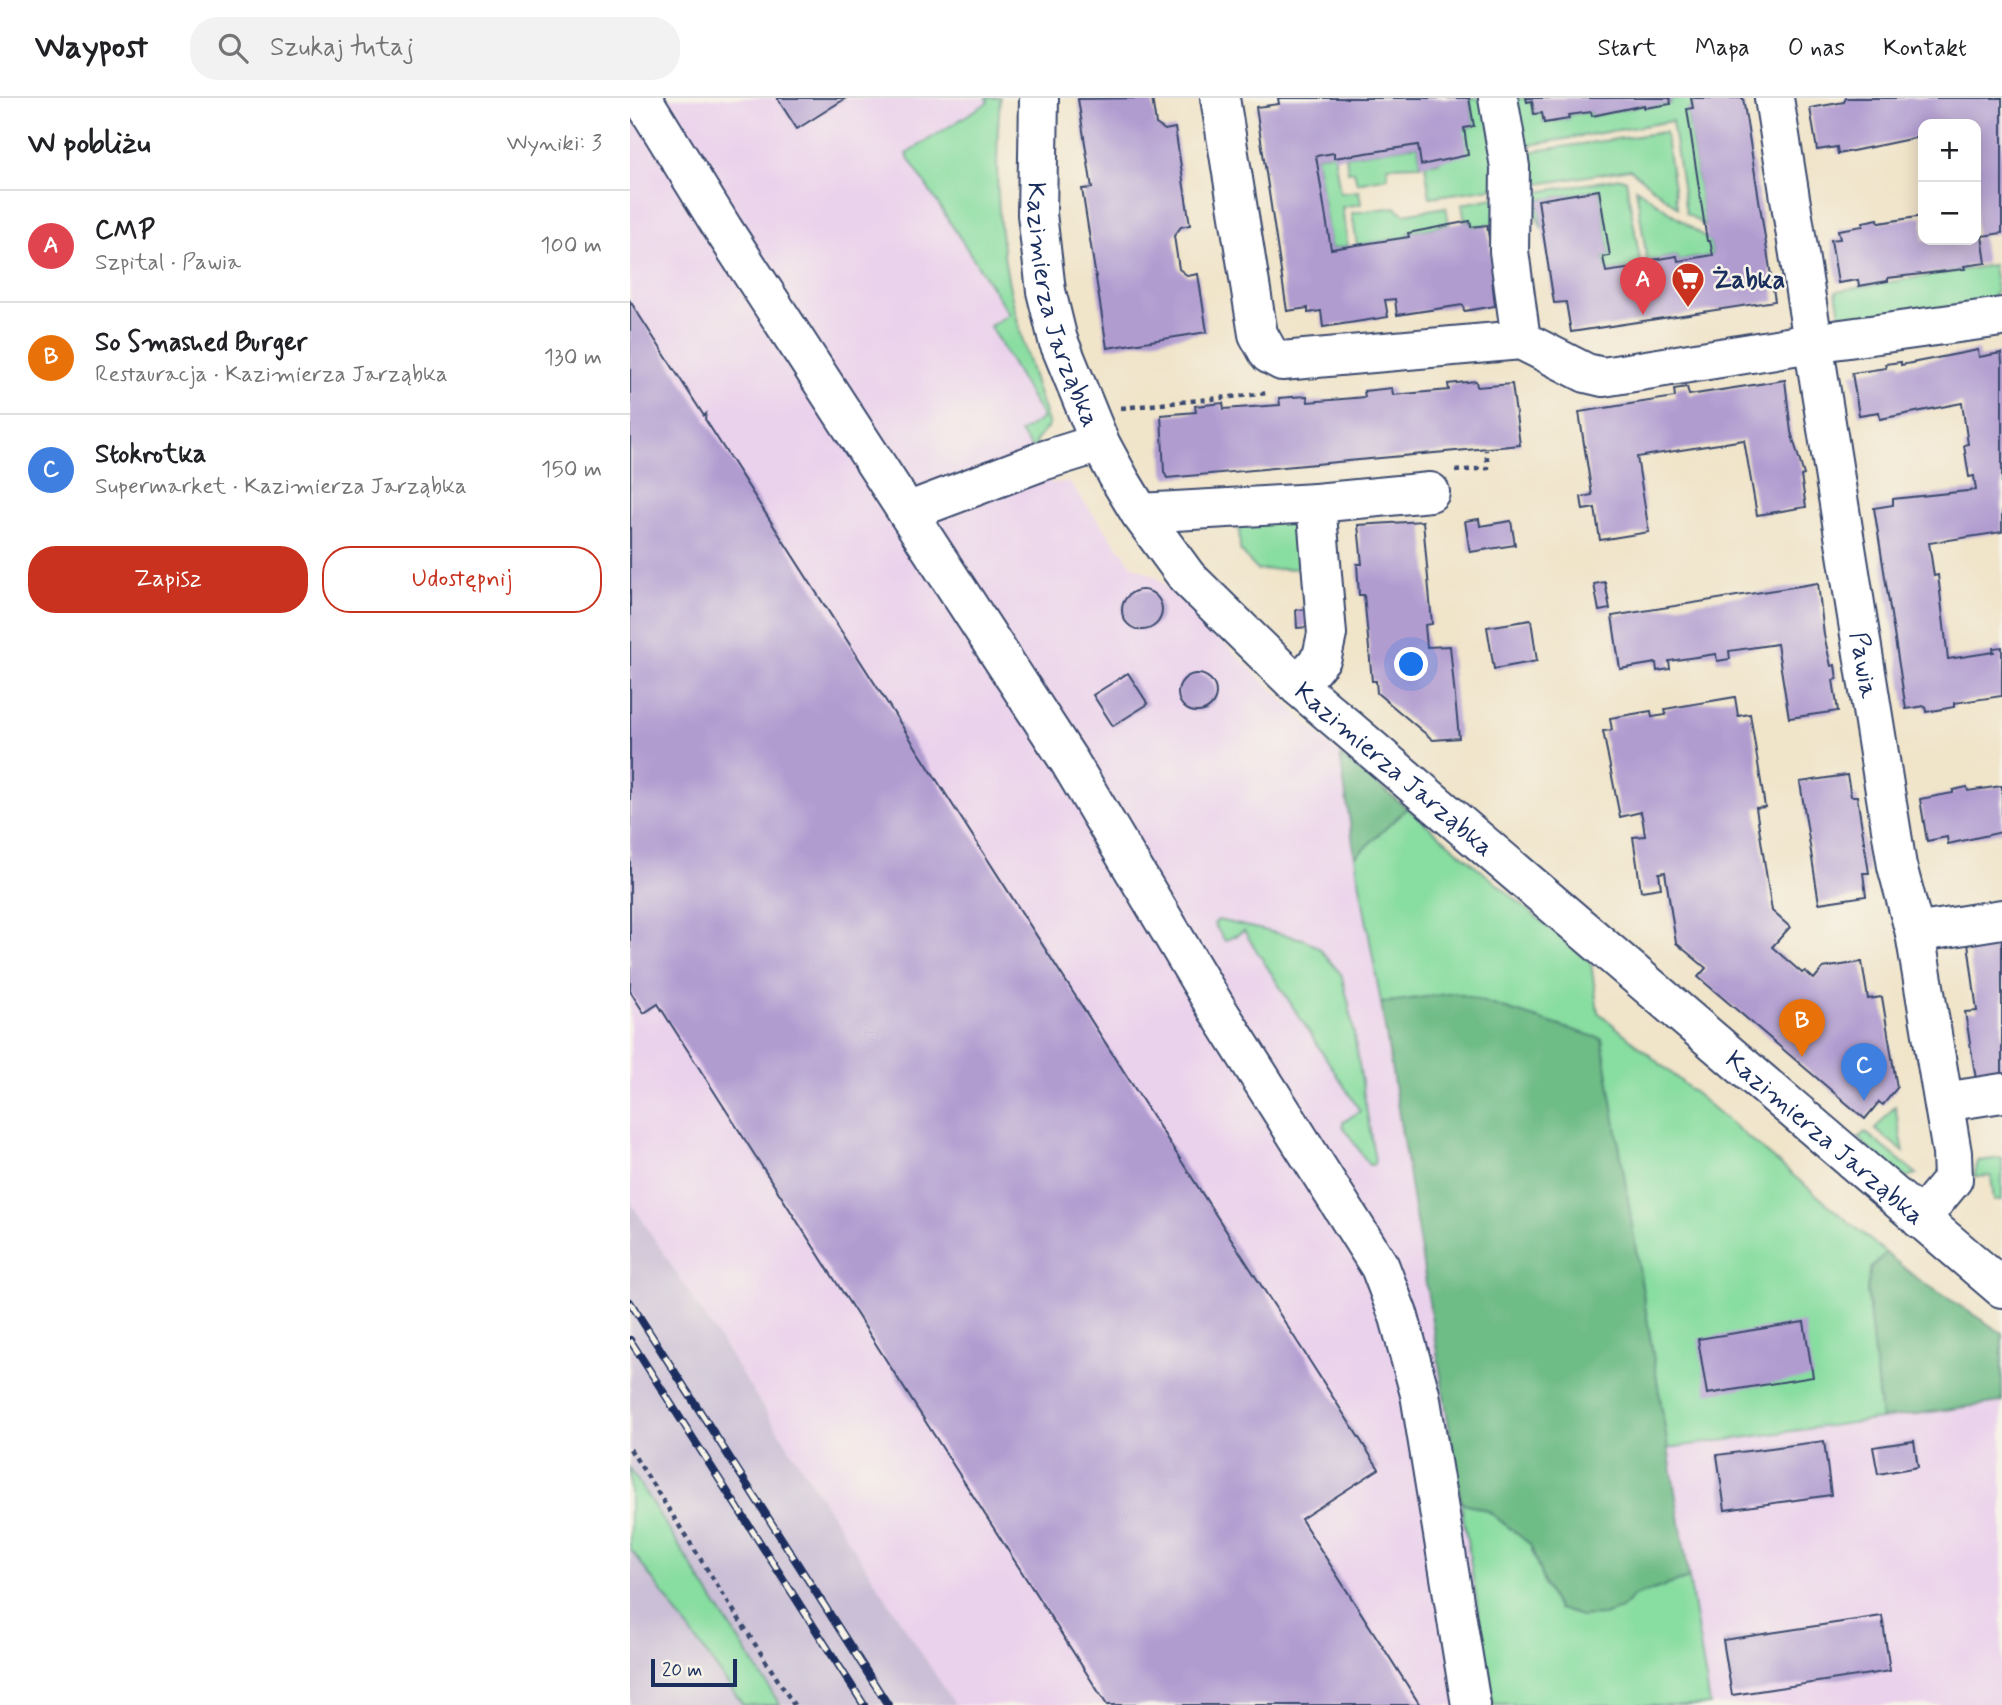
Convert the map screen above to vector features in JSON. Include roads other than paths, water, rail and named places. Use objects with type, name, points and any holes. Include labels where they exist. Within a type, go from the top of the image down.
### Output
[{"type":"street","points":[[642,98],[1069,761],[1215,1006],[1380,1267],[1399,1317],[1420,1394],[1471,1705]]},
{"type":"street","name":"Kazimierza Jarząbka","points":[[1039,98],[1037,214],[1046,291],[1058,340],[1106,426],[1139,513],[1187,577],[1298,686],[2002,1288]]},
{"type":"street","points":[[1220,98],[1258,334],[1269,354],[1282,360],[1521,340],[1586,373],[1603,377],[1812,343],[2002,317]]},
{"type":"street","points":[[1498,98],[1510,167],[1509,251],[1521,340]]},
{"type":"street","name":"Pawia","points":[[1774,98],[1897,866],[1915,933],[1944,1102],[1952,1179],[1920,1219]]},
{"type":"street","points":[[907,512],[1042,461],[1106,426]]},
{"type":"street","points":[[1139,513],[1316,503],[1438,482]]},
{"type":"street","points":[[1298,686],[1322,657],[1327,634],[1316,503]]},
{"type":"street","points":[[1915,933],[2002,919]]},
{"type":"street","points":[[1944,1102],[2002,1093]]},
{"type":"railway","points":[[630,1302],[888,1705]]},
{"type":"railway","points":[[630,1340],[864,1705]]},
{"type":"place","name":"Żabka","points":[[1688,309]]},
{"type":"place","name":"CMP","points":[[1643,315]]},
{"type":"place","name":"So Smashed Burger","points":[[1802,1057]]},
{"type":"place","name":"Stokrotka","points":[[1864,1101]]}]
